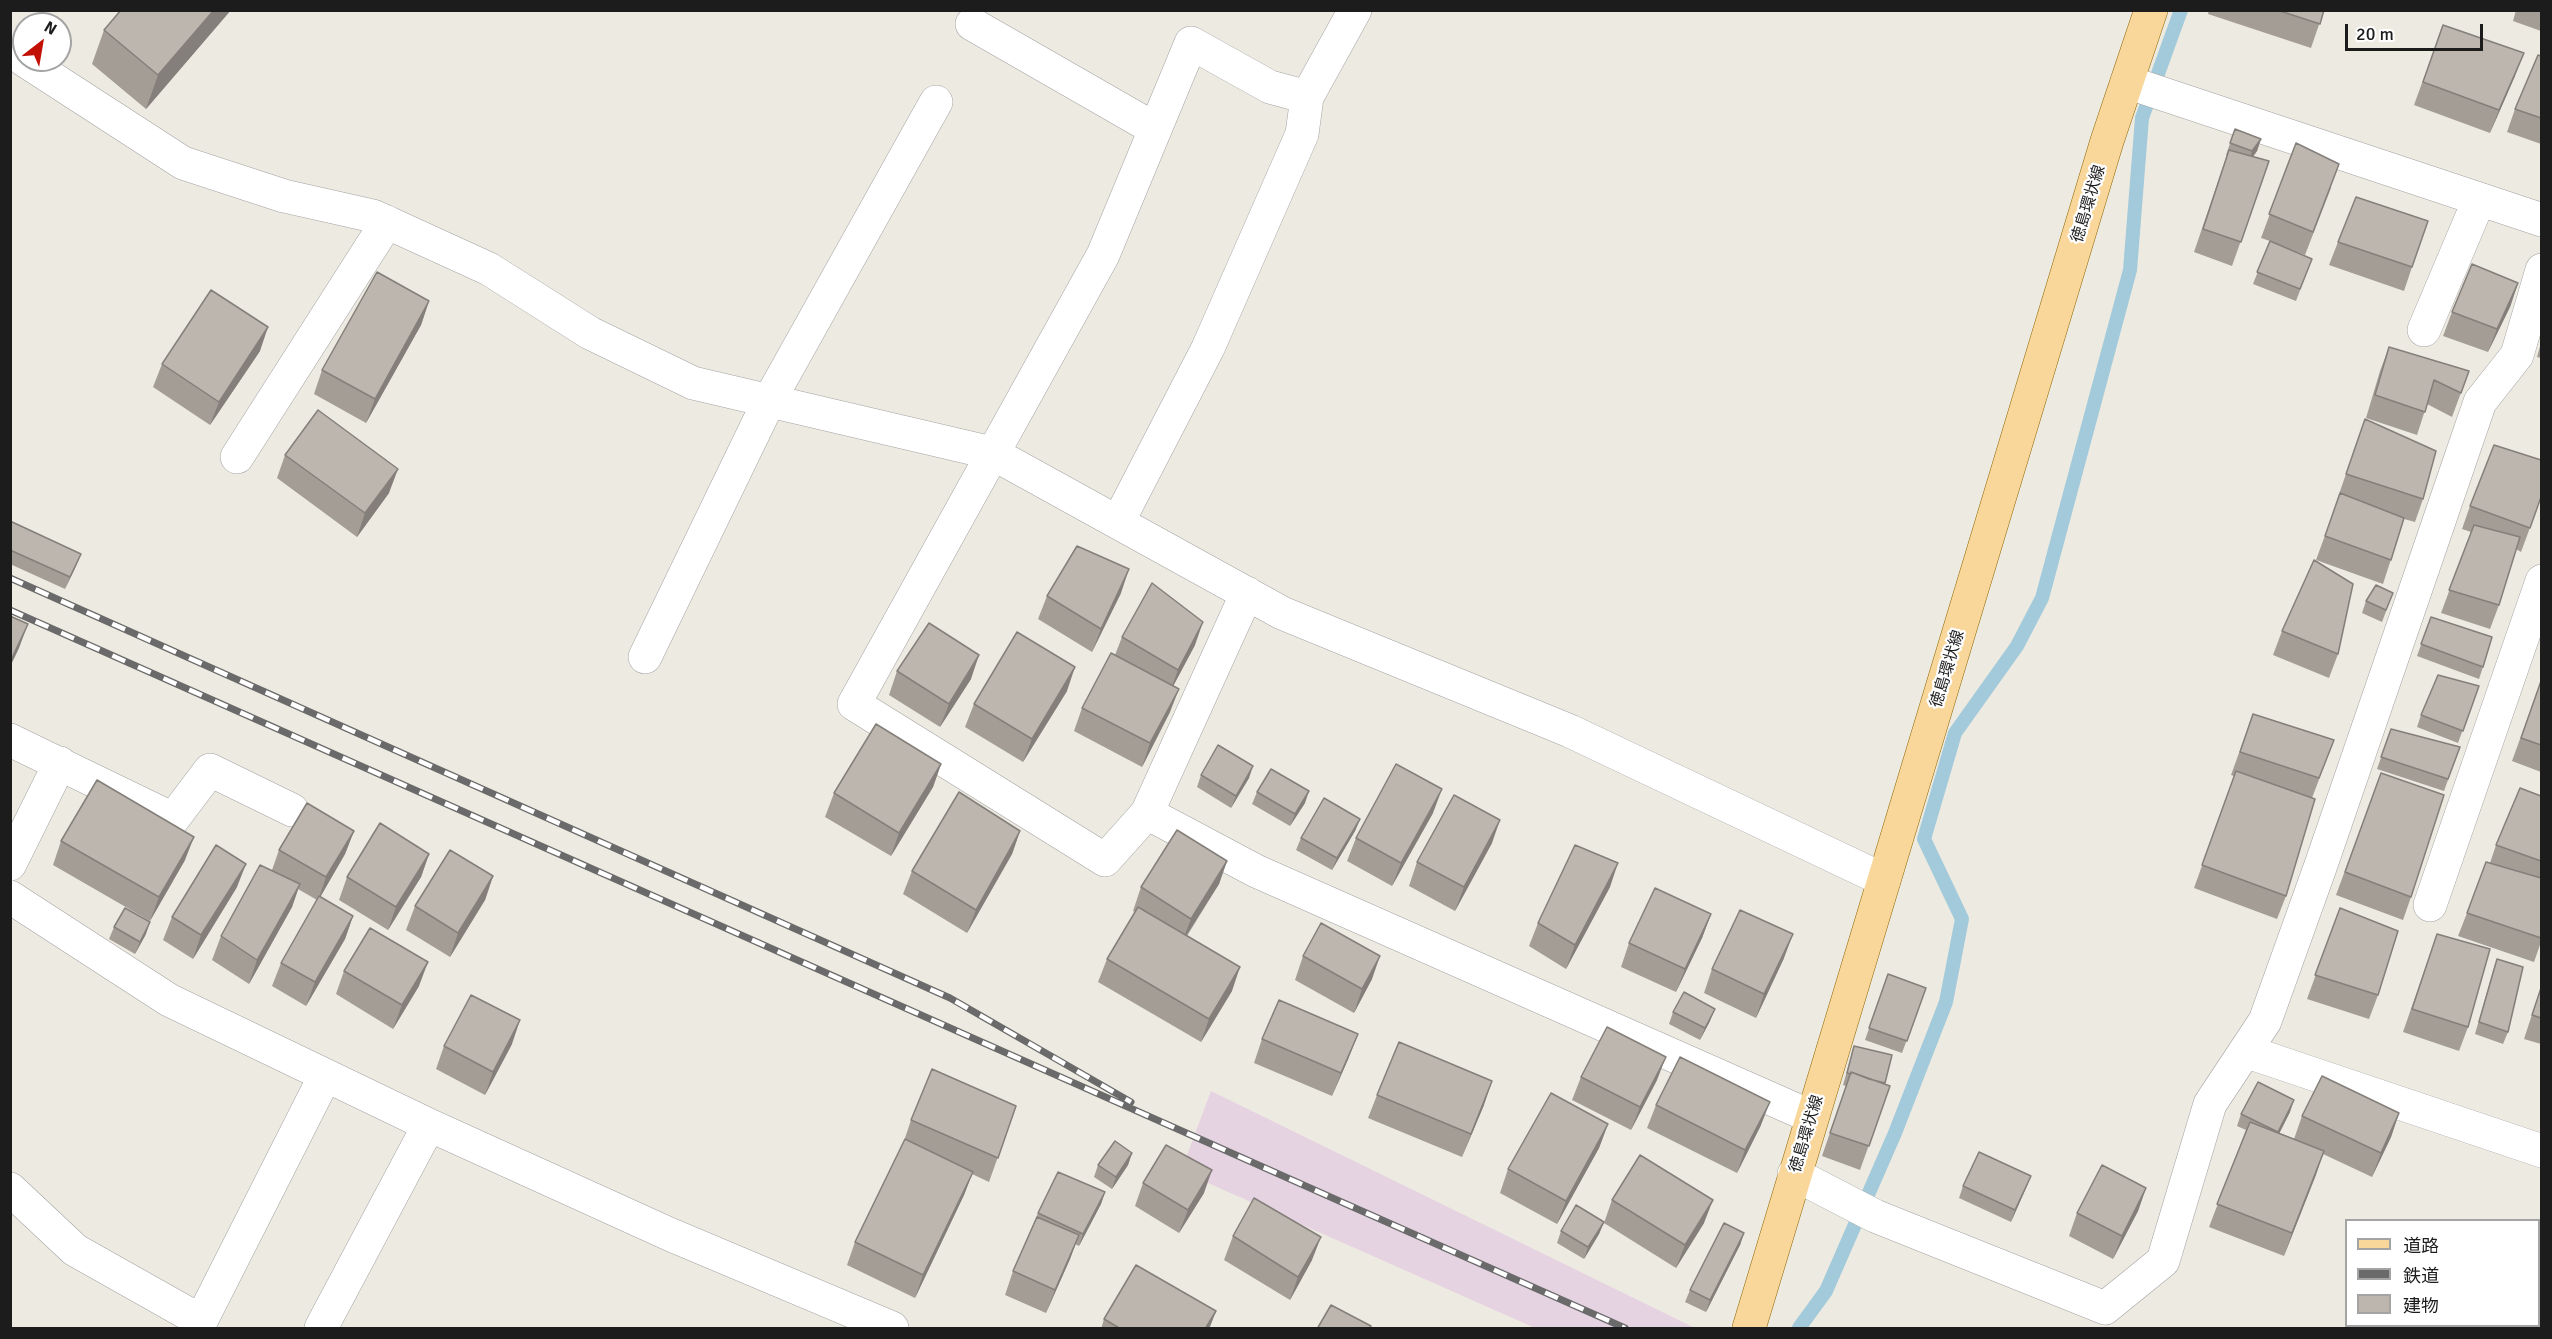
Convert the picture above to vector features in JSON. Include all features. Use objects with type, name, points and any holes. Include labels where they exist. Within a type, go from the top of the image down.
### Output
[{"type":"main road","name":"徳島環状線","points":[[1749,1329],[2107,141],[2144,88],[2151,10]]},
{"type":"street","points":[[1118,522],[1208,348],[1302,134],[1307,97],[1355,10]]},
{"type":"street","points":[[972,24],[1155,129]]},
{"type":"street","points":[[1247,593],[1147,813],[1105,860],[854,704],[1103,255],[1191,43],[1270,87],[1307,97]]},
{"type":"street","points":[[43,72],[183,163],[284,196],[373,216],[387,222],[489,269],[590,333],[693,383],[992,453],[1282,613],[1570,731],[1884,880]]},
{"type":"street","points":[[2144,88],[2541,220]]},
{"type":"street","points":[[645,657],[770,401],[936,102]]},
{"type":"street","points":[[2424,330],[2479,200]]},
{"type":"street","points":[[237,457],[387,222]]},
{"type":"street","points":[[1794,1174],[1863,1210],[2105,1308],[2163,1261],[2210,1104],[2265,1021],[2315,883],[2480,402],[2517,355],[2541,270]]},
{"type":"street","points":[[2430,905],[2541,581]]},
{"type":"street","points":[[10,740],[173,819],[210,770],[292,810]]},
{"type":"street","points":[[10,864],[60,763]]},
{"type":"street","points":[[1147,813],[1256,871],[1812,1117]]},
{"type":"street","points":[[10,897],[169,1000],[429,1125],[669,1234],[838,1317],[892,1329]]},
{"type":"street","points":[[2245,1052],[2541,1151]]},
{"type":"street","points":[[10,1189],[75,1250],[201,1321],[325,1076]]},
{"type":"street","points":[[321,1329],[429,1125]]},
{"type":"shaded area","points":[[1211,1091],[1695,1328],[1535,1328],[1181,1171]]},
{"type":"building","points":[[121,10],[214,10],[158,75],[104,30]]},
{"type":"building","points":[[2277,10],[2324,10],[2320,24]]},
{"type":"building","points":[[2443,25],[2524,53],[2499,110],[2423,82]]},
{"type":"building","points":[[2538,55],[2541,56],[2541,118],[2515,109]]},
{"type":"building","points":[[2235,129],[2261,139],[2252,151],[2230,143]]},
{"type":"building","points":[[2296,143],[2339,164],[2313,232],[2269,214]]},
{"type":"building","points":[[2229,150],[2269,161],[2241,242],[2203,229]]},
{"type":"building","points":[[2356,197],[2428,221],[2412,267],[2338,242]]},
{"type":"building","points":[[2270,241],[2312,259],[2300,289],[2257,272]]},
{"type":"building","points":[[2472,264],[2518,283],[2497,329],[2452,312]]},
{"type":"building","points":[[377,272],[429,301],[375,399],[322,370]]},
{"type":"building","points":[[211,290],[268,327],[219,402],[162,364]]},
{"type":"building","points":[[2389,347],[2469,371],[2461,393],[2434,380],[2425,412],[2375,395]]},
{"type":"building","points":[[318,410],[398,469],[365,513],[285,455]]},
{"type":"building","points":[[2365,419],[2436,451],[2423,499],[2346,474]]},
{"type":"building","points":[[2494,445],[2541,460],[2541,497],[2530,528],[2470,506]]},
{"type":"building","points":[[2340,493],[2404,518],[2391,560],[2325,536]]},
{"type":"building","points":[[10,521],[81,554],[70,577],[10,550]]},
{"type":"building","points":[[2474,525],[2520,537],[2499,605],[2449,590]]},
{"type":"building","points":[[1077,546],[1129,569],[1101,629],[1047,596]]},
{"type":"building","points":[[2314,560],[2353,584],[2338,654],[2282,631]]},
{"type":"building","points":[[1152,583],[1203,622],[1178,670],[1122,637]]},
{"type":"building","points":[[2376,585],[2393,593],[2386,610],[2366,601]]},
{"type":"building","points":[[10,616],[28,624],[10,662]]},
{"type":"building","points":[[2431,617],[2492,637],[2483,667],[2421,644]]},
{"type":"building","points":[[929,623],[979,655],[949,704],[897,671]]},
{"type":"building","points":[[1017,632],[1075,667],[1032,739],[974,704]]},
{"type":"building","points":[[1111,653],[1179,689],[1150,743],[1082,708]]},
{"type":"building","points":[[2438,675],[2479,686],[2463,731],[2421,715]]},
{"type":"building","points":[[2541,681],[2541,745],[2521,738]]},
{"type":"building","points":[[2253,714],[2334,740],[2319,778],[2240,752]]},
{"type":"building","points":[[876,724],[941,764],[899,833],[834,793]]},
{"type":"building","points":[[2391,729],[2460,747],[2448,779],[2381,757]]},
{"type":"building","points":[[1218,745],[1253,766],[1236,796],[1201,775]]},
{"type":"building","points":[[1396,764],[1442,789],[1401,863],[1356,838]]},
{"type":"building","points":[[1271,769],[1309,791],[1295,814],[1257,792]]},
{"type":"building","points":[[2236,771],[2315,799],[2286,896],[2202,865]]},
{"type":"building","points":[[2381,773],[2444,795],[2411,897],[2345,872]]},
{"type":"building","points":[[97,780],[194,837],[159,897],[61,841]]},
{"type":"building","points":[[2520,788],[2541,796],[2541,861],[2496,845]]},
{"type":"building","points":[[959,792],[1020,831],[976,910],[912,871]]},
{"type":"building","points":[[1454,795],[1500,820],[1464,887],[1417,862]]},
{"type":"building","points":[[1324,798],[1360,819],[1337,858],[1301,838]]},
{"type":"building","points":[[307,803],[354,831],[326,877],[279,850]]},
{"type":"building","points":[[380,823],[429,854],[396,907],[347,877]]},
{"type":"building","points":[[1177,830],[1227,861],[1191,919],[1141,887]]},
{"type":"building","points":[[216,845],[246,864],[201,935],[172,917]]},
{"type":"building","points":[[1575,845],[1618,863],[1575,945],[1538,923]]},
{"type":"building","points":[[450,850],[493,876],[458,933],[415,906]]},
{"type":"building","points":[[2486,862],[2541,878],[2541,938],[2467,913]]},
{"type":"building","points":[[260,865],[300,884],[257,960],[221,936]]},
{"type":"building","points":[[1655,888],[1711,914],[1685,969],[1629,943]]},
{"type":"building","points":[[319,896],[353,916],[315,982],[281,963]]},
{"type":"building","points":[[1138,907],[1240,967],[1209,1019],[1107,959]]},
{"type":"building","points":[[125,908],[150,922],[140,942],[114,927]]},
{"type":"building","points":[[2340,908],[2398,931],[2378,995],[2315,975]]},
{"type":"building","points":[[1740,910],[1793,934],[1764,994],[1712,969]]},
{"type":"building","points":[[1321,923],[1380,956],[1362,989],[1303,956]]},
{"type":"building","points":[[370,928],[428,962],[402,1005],[344,971]]},
{"type":"building","points":[[2437,934],[2490,949],[2468,1027],[2412,1009]]},
{"type":"building","points":[[2497,959],[2523,967],[2508,1032],[2479,1022]]},
{"type":"building","points":[[1888,974],[1926,988],[1907,1041],[1869,1028]]},
{"type":"building","points":[[2541,988],[2541,1018],[2532,1015]]},
{"type":"building","points":[[1684,992],[1715,1009],[1705,1028],[1673,1012]]},
{"type":"building","points":[[471,995],[520,1020],[493,1072],[444,1046]]},
{"type":"building","points":[[1279,1000],[1358,1034],[1341,1073],[1262,1039]]},
{"type":"building","points":[[1607,1027],[1666,1057],[1640,1107],[1581,1077]]},
{"type":"building","points":[[1399,1042],[1492,1081],[1471,1134],[1377,1095]]},
{"type":"building","points":[[1854,1046],[1892,1055],[1885,1083],[1851,1072],[1851,1074],[1847,1073]]},
{"type":"building","points":[[1680,1057],[1770,1102],[1745,1150],[1656,1105]]},
{"type":"building","points":[[932,1069],[1016,1106],[998,1158],[911,1120]]},
{"type":"building","points":[[1851,1072],[1890,1086],[1869,1146],[1830,1133]]},
{"type":"building","points":[[2322,1076],[2399,1113],[2381,1153],[2302,1116]]},
{"type":"building","points":[[2258,1082],[2294,1100],[2278,1132],[2241,1114]]},
{"type":"building","points":[[1551,1093],[1608,1124],[1566,1201],[1508,1169]]},
{"type":"building","points":[[2250,1122],[2324,1151],[2292,1233],[2217,1204]]},
{"type":"building","points":[[905,1139],[973,1172],[923,1275],[855,1242]]},
{"type":"building","points":[[1115,1141],[1132,1153],[1116,1177],[1098,1165]]},
{"type":"building","points":[[1166,1145],[1212,1170],[1188,1210],[1143,1183]]},
{"type":"building","points":[[1979,1152],[2031,1176],[2015,1210],[1963,1186]]},
{"type":"building","points":[[1640,1155],[1713,1200],[1685,1245],[1612,1200]]},
{"type":"building","points":[[2102,1165],[2146,1188],[2122,1236],[2077,1213]]},
{"type":"building","points":[[1058,1172],[1105,1192],[1083,1234],[1038,1213]]},
{"type":"building","points":[[1254,1198],[1321,1237],[1298,1277],[1233,1236]]},
{"type":"building","points":[[1576,1205],[1604,1222],[1588,1247],[1561,1231]]},
{"type":"building","points":[[1037,1217],[1079,1235],[1055,1290],[1013,1271]]},
{"type":"building","points":[[1724,1223],[1744,1233],[1710,1300],[1690,1290]]},
{"type":"building","points":[[1136,1265],[1216,1311],[1205,1329],[1121,1329],[1104,1319]]},
{"type":"building","points":[[1331,1305],[1371,1326],[1369,1329],[1317,1329]]},
{"type":"waterway","points":[[1799,1328],[1826,1291],[1895,1133],[1946,1002],[1962,919],[1924,839],[1955,733],[2017,646],[2042,598],[2130,270],[2142,118],[2181,10]]},
{"type":"railway","points":[[10,578],[950,998],[1131,1102]]},
{"type":"railway","points":[[10,610],[1625,1328]]}]
